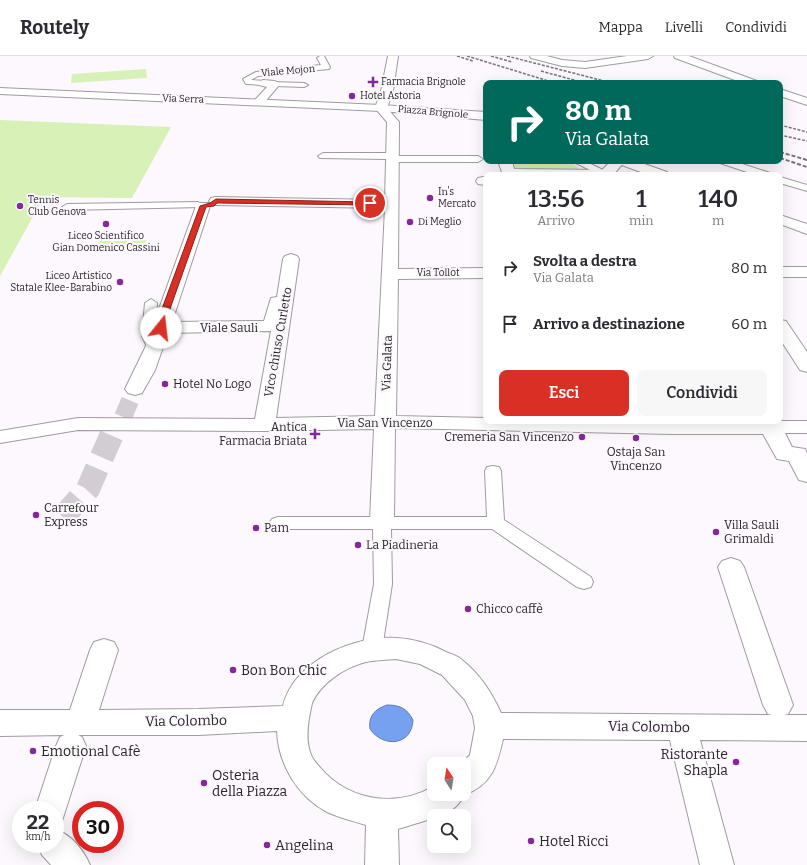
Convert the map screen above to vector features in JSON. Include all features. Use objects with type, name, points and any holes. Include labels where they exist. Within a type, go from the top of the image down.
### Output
[{"type":"street","points":[[384,100],[392,56]]},
{"type":"street","points":[[535,56],[562,63],[585,65],[648,56]]},
{"type":"street","points":[[678,56],[745,80]]},
{"type":"street","name":"Viale Mojon","points":[[259,102],[269,83]]},
{"type":"street","name":"Via Serra","points":[[0,91],[366,107]]},
{"type":"street","points":[[783,93],[807,102]]},
{"type":"street","name":"Piazza Brignole","points":[[384,100],[483,116]]},
{"type":"street","name":"Piazza Brignole","points":[[366,107],[384,100],[448,104],[483,111]]},
{"type":"street","name":"Via Galata","points":[[382,522],[392,204],[393,121],[384,100]]},
{"type":"street","points":[[608,172],[615,164]]},
{"type":"street","points":[[632,164],[654,172]]},
{"type":"street","points":[[135,389],[146,370],[204,203],[392,204]]},
{"type":"street","points":[[783,220],[807,229]]},
{"type":"street","name":"Vico chiuso Curletto","points":[[264,425],[288,285],[291,259]]},
{"type":"street","points":[[783,272],[807,272]]},
{"type":"street","name":"Via Tollot","points":[[389,274],[483,273]]},
{"type":"street","name":"Viale Sauli","points":[[161,328],[269,326],[272,324],[281,285],[288,285]]},
{"type":"street","points":[[783,333],[807,366]]},
{"type":"street","name":"Via San Vincenzo","points":[[0,437],[78,424],[123,421],[264,425],[385,422],[483,423]]},
{"type":"street","name":"Via San Vincenzo","points":[[716,424],[771,428],[807,427]]},
{"type":"street","points":[[771,428],[785,454],[802,454],[807,475]]},
{"type":"street","points":[[731,567],[778,705]]},
{"type":"street","points":[[438,801],[408,811],[382,814],[342,804],[317,788],[300,767],[292,743],[292,718],[302,693],[320,672],[345,657],[372,649],[399,647],[424,652],[447,663],[466,679],[480,699],[490,726],[484,759],[471,773]]},
{"type":"street","points":[[54,801],[104,650]]},
{"type":"street","name":"Via Colombo","points":[[0,723],[76,734],[199,722],[292,718]]},
{"type":"street","name":"Via Colombo","points":[[490,726],[807,728]]},
{"type":"street","points":[[682,728],[717,865]]},
{"type":"street","points":[[382,814],[382,865]]},
{"type":"street","points":[[62,853],[73,865]]},
{"type":"lane","name":"Viale Mojon","points":[[269,83],[249,82],[247,79],[256,74],[326,67],[321,58]]},
{"type":"lane","points":[[269,83],[304,85]]},
{"type":"lane","points":[[323,156],[478,159]]},
{"type":"lane","points":[[584,164],[602,172]]},
{"type":"lane","points":[[732,164],[757,172]]},
{"type":"lane","points":[[783,181],[807,188]]},
{"type":"lane","points":[[86,197],[193,197],[204,203]]},
{"type":"lane","points":[[67,207],[204,203]]},
{"type":"lane","points":[[151,303],[149,336],[154,348]]},
{"type":"lane","points":[[493,471],[496,523]]},
{"type":"lane","name":"Via Galata","points":[[372,649],[383,584],[382,522]]},
{"type":"lane","points":[[278,523],[496,523],[584,582]]},
{"type":"green space","points":[[146,69],[147,78],[71,83],[72,74]]},
{"type":"green space","name":"Tennis Club Genova","points":[[0,120],[171,127],[132,198],[44,197],[0,276]]},
{"type":"green space","points":[[509,164],[573,164],[579,168],[576,171],[510,170]]},
{"type":"green space","points":[[146,240],[142,250],[94,251],[99,241]]},
{"type":"water","points":[[387,705],[402,708],[411,716],[413,720],[408,735],[402,739],[389,741],[382,739],[370,729],[370,720],[373,714]]},
{"type":"tunnel","points":[[123,417],[135,389]]},
{"type":"tunnel","points":[[63,517],[88,489],[116,425]]},
{"type":"railway","points":[[457,56],[473,61]]},
{"type":"railway","points":[[467,56],[545,80]]},
{"type":"railway","points":[[491,56],[512,62]]},
{"type":"railway","points":[[507,56],[600,80]]},
{"type":"railway","points":[[541,71],[574,80]]},
{"type":"railway","points":[[783,126],[807,132]]},
{"type":"railway","points":[[783,136],[807,141]]},
{"type":"railway","points":[[783,153],[807,160]]},
{"type":"railway","points":[[783,159],[807,167]]},
{"type":"place","name":"Farmacia Brignole","points":[[373,82]]},
{"type":"place","name":"Hotel Astoria","points":[[352,96]]},
{"type":"place","name":"In's Mercato","points":[[430,198]]},
{"type":"place","name":"Tennis Club Genova","points":[[20,206]]},
{"type":"place","name":"Di Meglio","points":[[410,222]]},
{"type":"place","name":"Liceo Scientifico Gian Domenico Cassini","points":[[106,224]]},
{"type":"place","name":"Liceo Artistico Statale Klee-Barabino","points":[[120,282]]},
{"type":"place","name":"Hotel No Logo","points":[[165,384]]},
{"type":"place","name":"Antica Farmacia Briata","points":[[315,434]]},
{"type":"place","name":"Cremeria San Vincenzo","points":[[582,437]]},
{"type":"place","name":"Ostaja San Vincenzo","points":[[636,438]]},
{"type":"place","name":"Carrefour Express","points":[[36,515]]},
{"type":"place","name":"Pam","points":[[256,528]]},
{"type":"place","name":"Villa Sauli Grimaldi","points":[[716,532]]},
{"type":"place","name":"La Piadineria","points":[[358,545]]},
{"type":"place","name":"Chicco caffè","points":[[468,609]]},
{"type":"place","name":"Bon Bon Chic","points":[[233,670]]},
{"type":"place","name":"Emotional Cafè","points":[[33,751]]},
{"type":"place","name":"Ristorante Shapla","points":[[736,762]]},
{"type":"place","name":"Osteria della Piazza","points":[[204,783]]},
{"type":"place","name":"Hotel Ricci","points":[[531,841]]},
{"type":"place","name":"Angelina","points":[[267,845]]},
{"type":"route","points":[[161,328],[167,306],[203,206],[212,204],[216,201],[370,203]]}]
